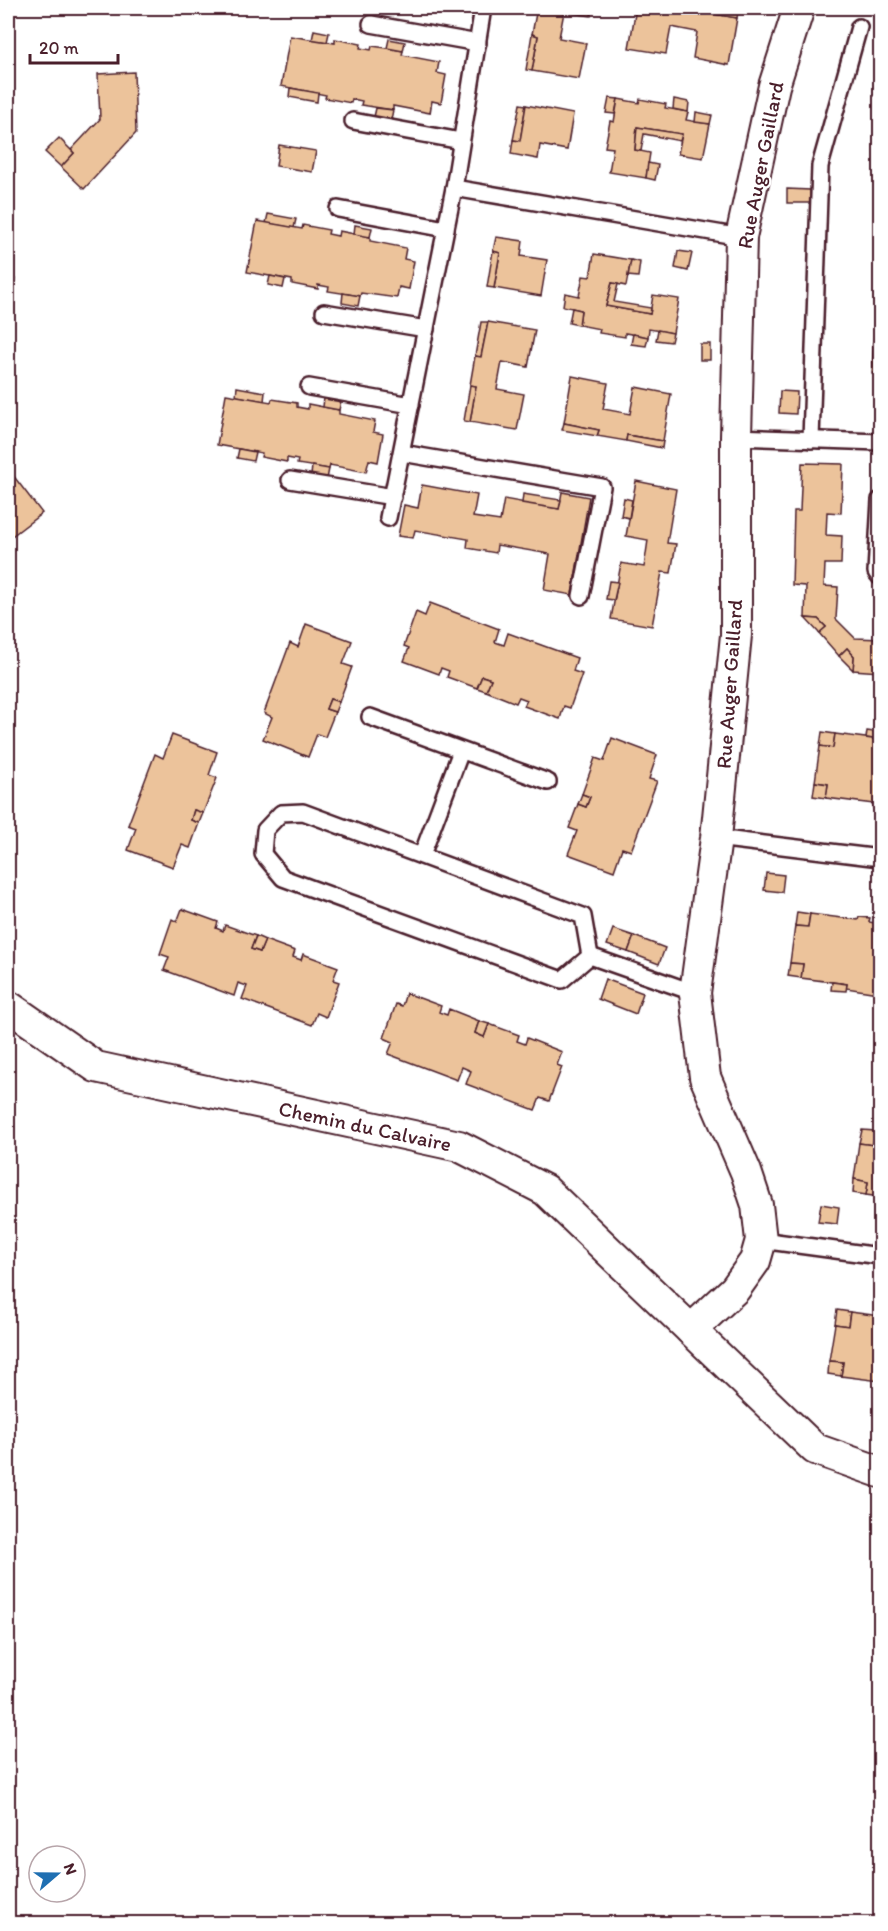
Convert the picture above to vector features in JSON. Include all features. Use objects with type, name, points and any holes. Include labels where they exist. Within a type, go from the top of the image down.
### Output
[{"type":"street","name":"Rue Auger Gaillard","points":[[692,1330],[735,1289],[755,1261],[761,1240],[757,1205],[746,1172],[705,1077],[695,993],[716,838],[736,635],[736,437],[741,237],[774,86],[799,8]]},
{"type":"street","name":"Chemin du Calvaire","points":[[8,1005],[96,1067],[459,1146],[545,1190],[815,1449],[880,1472]]},
{"type":"lane","points":[[388,518],[454,188],[483,8]]},
{"type":"lane","points":[[371,24],[478,43]]},
{"type":"lane","points":[[811,440],[820,166],[859,27]]},
{"type":"lane","points":[[354,121],[461,141]]},
{"type":"lane","points":[[454,188],[741,237]]},
{"type":"lane","points":[[338,208],[446,229]]},
{"type":"lane","points":[[324,312],[426,329]]},
{"type":"lane","points":[[309,387],[411,405]]},
{"type":"lane","points":[[736,437],[880,442]]},
{"type":"lane","points":[[402,453],[602,487],[581,596]]},
{"type":"lane","points":[[290,480],[393,497]]},
{"type":"lane","points":[[880,500],[876,572],[880,578]]},
{"type":"lane","points":[[370,717],[548,782]]},
{"type":"lane","points":[[422,855],[461,751]]},
{"type":"lane","points":[[303,812],[583,916],[590,956],[562,981],[283,878],[263,854],[265,830],[281,813],[303,812]]},
{"type":"lane","points":[[716,838],[880,858]]},
{"type":"lane","points":[[590,956],[695,993]]},
{"type":"lane","points":[[761,1240],[880,1256]]},
{"type":"building","points":[[537,8],[592,8],[591,16],[564,12],[559,38],[586,43],[579,79],[532,71],[538,36],[532,34]]},
{"type":"building","points":[[636,8],[703,8],[702,12],[737,18],[729,65],[693,58],[697,32],[671,27],[666,54],[629,48]]},
{"type":"building","points":[[703,8],[738,11],[737,18],[702,12]]},
{"type":"building","points":[[314,30],[329,33],[327,42],[312,40]]},
{"type":"building","points":[[532,34],[538,36],[532,71],[526,70]]},
{"type":"building","points":[[290,36],[335,43],[335,39],[361,44],[360,48],[371,50],[372,46],[387,48],[403,51],[402,55],[439,62],[437,73],[446,75],[441,103],[432,101],[430,113],[393,106],[393,110],[361,105],[362,101],[352,99],[351,103],[325,98],[326,95],[281,86]]},
{"type":"building","points":[[389,39],[405,42],[403,51],[387,48]]},
{"type":"building","points":[[134,72],[136,133],[84,189],[61,167],[74,153],[71,150],[100,119],[98,74]]},
{"type":"building","points":[[876,78],[880,78],[880,96],[875,96]]},
{"type":"building","points":[[290,88],[318,93],[317,102],[289,97]]},
{"type":"building","points":[[609,98],[618,99],[615,114],[606,113]]},
{"type":"building","points":[[618,99],[639,103],[640,99],[666,104],[665,108],[688,112],[686,120],[710,124],[703,158],[678,154],[682,134],[637,127],[635,150],[650,153],[646,178],[609,172],[613,148],[605,147],[610,121],[614,122]]},
{"type":"building","points":[[674,99],[689,102],[688,112],[673,109]]},
{"type":"building","points":[[520,104],[526,105],[520,141],[513,140]]},
{"type":"building","points":[[526,105],[573,114],[567,150],[540,145],[538,159],[511,154],[513,140],[520,141]]},
{"type":"building","points":[[376,108],[393,110],[391,120],[374,117]]},
{"type":"building","points":[[696,112],[712,115],[710,124],[695,122]]},
{"type":"building","points":[[637,127],[682,134],[680,141],[644,134],[641,151],[635,150]]},
{"type":"building","points":[[59,138],[74,153],[61,167],[45,152]]},
{"type":"building","points":[[279,145],[316,151],[312,172],[276,166]]},
{"type":"building","points":[[648,163],[658,165],[655,180],[646,178]]},
{"type":"building","points":[[787,189],[810,190],[810,203],[787,203]]},
{"type":"building","points":[[879,204],[880,248],[877,248]]},
{"type":"building","points":[[268,214],[296,219],[294,228],[266,223]]},
{"type":"building","points":[[257,221],[302,229],[303,225],[329,230],[328,234],[338,236],[339,231],[370,237],[370,241],[406,248],[404,259],[414,261],[409,289],[399,287],[397,298],[361,293],[360,296],[328,291],[329,287],[318,285],[318,289],[292,284],[292,280],[247,272]]},
{"type":"building","points":[[355,225],[372,228],[370,237],[354,234]]},
{"type":"building","points":[[496,237],[523,241],[521,256],[547,260],[541,296],[494,288],[500,253],[493,251]]},
{"type":"building","points":[[493,251],[500,253],[494,288],[487,287]]},
{"type":"building","points":[[678,251],[692,253],[688,271],[675,268]]},
{"type":"building","points":[[594,254],[631,260],[626,286],[612,283],[606,306],[650,314],[653,295],[679,299],[673,333],[649,329],[648,337],[625,333],[625,337],[599,333],[600,329],[579,325],[581,310],[563,306],[565,293],[579,296],[583,276],[590,277]]},
{"type":"building","points":[[631,260],[640,262],[638,277],[628,276]]},
{"type":"building","points":[[270,276],[285,279],[283,288],[268,285]]},
{"type":"building","points":[[8,277],[15,279],[8,309]]},
{"type":"building","points":[[612,283],[618,284],[614,302],[651,308],[650,314],[606,306]]},
{"type":"building","points":[[343,293],[360,296],[358,306],[342,303]]},
{"type":"building","points":[[572,308],[581,310],[579,325],[569,323]]},
{"type":"building","points":[[879,312],[880,394],[876,393],[877,375],[872,374],[874,330],[879,330]]},
{"type":"building","points":[[481,322],[488,322],[481,357],[475,356]]},
{"type":"building","points":[[488,322],[535,330],[528,367],[502,362],[497,389],[524,394],[517,430],[470,422],[476,386],[470,385],[475,356],[481,357]]},
{"type":"building","points":[[658,330],[673,333],[671,342],[656,340]]},
{"type":"building","points":[[633,334],[648,337],[646,346],[631,344]]},
{"type":"building","points":[[700,344],[710,344],[710,360],[700,360]]},
{"type":"building","points":[[572,376],[608,383],[603,409],[630,414],[635,387],[671,394],[663,441],[627,435],[626,441],[597,436],[599,430],[564,423]]},
{"type":"building","points":[[470,385],[476,386],[470,422],[464,421]]},
{"type":"building","points":[[237,387],[265,392],[264,401],[236,396]]},
{"type":"building","points":[[780,391],[797,392],[796,414],[779,413]]},
{"type":"building","points":[[226,394],[271,402],[272,399],[297,403],[297,407],[308,409],[308,404],[339,410],[339,414],[375,421],[373,432],[383,434],[378,462],[369,460],[366,472],[330,465],[329,469],[297,464],[298,460],[287,458],[287,462],[261,457],[262,453],[217,445]]},
{"type":"building","points":[[324,398],[341,401],[339,410],[323,407]]},
{"type":"building","points":[[564,423],[599,430],[597,436],[562,430]]},
{"type":"building","points":[[627,435],[663,441],[662,448],[626,441]]},
{"type":"building","points":[[239,449],[255,452],[253,461],[237,458]]},
{"type":"building","points":[[802,463],[843,464],[841,513],[827,512],[826,535],[842,536],[841,564],[825,564],[824,586],[838,587],[836,619],[855,638],[880,639],[880,672],[853,670],[854,656],[847,648],[839,656],[819,633],[826,627],[818,619],[805,618],[806,586],[792,585],[794,511],[800,511]]},
{"type":"building","points":[[312,466],[329,469],[327,479],[311,476]]},
{"type":"building","points":[[12,474],[42,513],[12,536],[8,530],[8,477]]},
{"type":"building","points":[[636,481],[676,489],[667,543],[676,544],[671,573],[662,572],[652,626],[611,619],[621,563],[644,567],[648,540],[626,536]]},
{"type":"building","points":[[422,485],[477,495],[473,517],[500,521],[504,499],[559,509],[562,492],[589,497],[572,595],[544,590],[550,554],[497,545],[496,553],[467,548],[468,539],[415,530],[413,538],[398,536],[404,505],[418,508]]},
{"type":"building","points":[[523,494],[561,500],[559,509],[522,503]]},
{"type":"building","points":[[624,498],[632,500],[629,518],[621,516]]},
{"type":"building","points":[[609,581],[618,582],[614,600],[606,599]]},
{"type":"building","points":[[430,603],[499,629],[495,642],[504,645],[508,633],[577,658],[573,671],[582,674],[570,708],[564,706],[560,719],[524,706],[527,700],[519,697],[516,703],[486,691],[491,679],[482,676],[477,688],[447,677],[449,671],[441,668],[439,674],[404,661],[409,648],[404,646],[416,612],[425,616]]},
{"type":"building","points":[[805,618],[818,619],[826,627],[819,633]]},
{"type":"building","points":[[306,624],[352,641],[343,664],[352,667],[339,702],[330,699],[326,709],[335,712],[325,737],[317,734],[308,757],[263,739],[272,717],[264,713],[290,643],[298,647]]},
{"type":"building","points":[[847,648],[854,656],[853,670],[839,656]]},
{"type":"building","points":[[482,676],[491,679],[486,691],[477,688]]},
{"type":"building","points":[[330,699],[339,702],[335,712],[326,709]]},
{"type":"building","points":[[867,731],[880,733],[880,740],[866,738]]},
{"type":"building","points":[[822,732],[835,734],[833,748],[820,746]]},
{"type":"building","points":[[835,734],[880,740],[880,809],[873,808],[874,804],[826,798],[828,784],[815,782],[820,746],[833,748]]},
{"type":"building","points":[[172,735],[217,752],[209,775],[217,778],[203,813],[194,810],[191,820],[199,823],[190,848],[182,845],[173,867],[128,850],[136,828],[128,825],[155,754],[163,758]]},
{"type":"building","points":[[612,738],[657,755],[649,779],[657,781],[631,851],[622,848],[614,871],[568,854],[577,831],[569,828],[578,804],[586,807],[590,797],[582,794],[595,758],[604,761]]},
{"type":"building","points":[[815,782],[828,784],[826,798],[813,796]]},
{"type":"building","points":[[582,794],[590,797],[586,807],[578,804]]},
{"type":"building","points":[[194,810],[203,813],[199,823],[191,820]]},
{"type":"building","points":[[766,873],[784,875],[782,892],[764,890]]},
{"type":"building","points":[[182,909],[218,922],[216,928],[223,931],[225,925],[256,936],[251,949],[260,952],[265,940],[295,951],[293,957],[301,960],[303,954],[338,967],[333,980],[339,982],[326,1017],[317,1013],[312,1025],[242,999],[247,986],[238,983],[234,996],[164,970],[169,957],[160,954],[172,919],[177,922]]},
{"type":"building","points":[[797,912],[810,914],[808,927],[795,926]]},
{"type":"building","points":[[810,914],[858,920],[859,917],[870,918],[869,922],[880,924],[880,989],[878,988],[878,993],[846,988],[847,984],[801,978],[803,964],[790,963],[795,926],[808,927]]},
{"type":"building","points":[[613,929],[634,936],[628,952],[607,945]]},
{"type":"building","points":[[256,936],[265,940],[260,952],[251,949]]},
{"type":"building","points":[[634,936],[665,948],[659,964],[628,952]]},
{"type":"building","points":[[790,963],[803,964],[801,978],[788,976]]},
{"type":"building","points":[[605,979],[643,993],[636,1014],[598,999]]},
{"type":"building","points":[[832,982],[847,984],[846,991],[831,990]]},
{"type":"building","points":[[406,993],[441,1006],[439,1012],[447,1015],[449,1009],[479,1021],[475,1033],[484,1037],[489,1024],[519,1035],[517,1041],[525,1044],[527,1038],[562,1052],[557,1065],[562,1067],[549,1101],[540,1098],[535,1110],[466,1084],[471,1071],[462,1067],[457,1080],[388,1054],[393,1042],[384,1038],[396,1004],[402,1006]]},
{"type":"building","points":[[479,1021],[489,1024],[484,1037],[475,1033]]},
{"type":"building","points":[[862,1130],[875,1131],[873,1145],[859,1143]]},
{"type":"building","points":[[875,1131],[880,1132],[880,1197],[866,1195],[868,1182],[854,1179],[859,1143],[873,1145]]},
{"type":"building","points":[[854,1179],[868,1182],[866,1195],[853,1193]]},
{"type":"building","points":[[821,1204],[839,1207],[837,1224],[818,1222]]},
{"type":"building","points":[[837,1310],[850,1312],[848,1326],[835,1324]]},
{"type":"building","points":[[850,1312],[880,1316],[880,1381],[841,1376],[843,1362],[829,1361],[835,1324],[848,1326]]},
{"type":"building","points":[[829,1361],[843,1362],[841,1376],[828,1374]]}]
